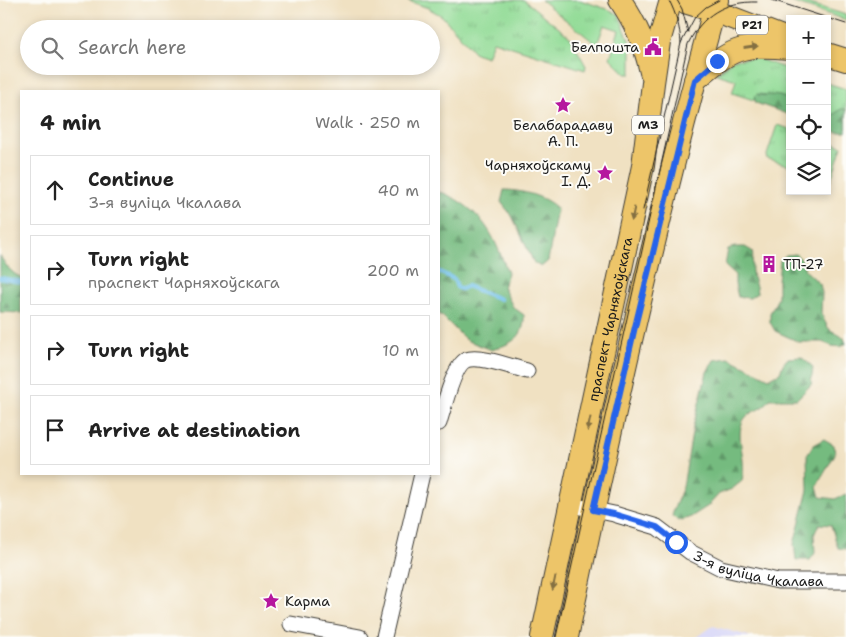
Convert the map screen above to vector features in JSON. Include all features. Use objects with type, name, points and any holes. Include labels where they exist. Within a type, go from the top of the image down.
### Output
[{"type":"main road","points":[[620,0],[637,26],[645,46],[653,83]]},
{"type":"main road","name":"праспект Чарняхоўскага","points":[[542,637],[643,166],[659,42],[671,0]]},
{"type":"main road","name":"Р21","points":[[678,0],[715,5],[786,38]]},
{"type":"main road","name":"праспект Чарняхоўскага","points":[[566,637],[634,331],[715,5]]},
{"type":"main road","points":[[695,80],[730,52],[750,46],[786,48]]},
{"type":"main road","points":[[831,55],[846,60]]},
{"type":"street","points":[[440,420],[458,368],[465,361],[478,359],[527,370]]},
{"type":"street","points":[[384,637],[422,475]]},
{"type":"street","name":"3-я вуліца Чкалава","points":[[571,505],[614,514],[657,527],[690,552],[721,568],[778,581],[846,581]]},
{"type":"street","points":[[291,624],[360,637]]},
{"type":"shaded area","points":[[713,626],[752,637],[697,637]]},
{"type":"green space","points":[[406,0],[524,0],[570,37],[586,66],[585,70],[493,41],[487,57],[475,53],[442,16],[428,8]]},
{"type":"green space","points":[[541,0],[580,0],[619,15],[631,45],[631,74],[626,74],[610,58],[619,30],[604,25],[597,45]]},
{"type":"green space","points":[[785,0],[798,0],[846,15],[846,20]]},
{"type":"green space","points":[[756,58],[786,69],[786,111],[732,93],[736,80],[716,74],[732,60]]},
{"type":"green space","points":[[831,84],[846,89],[846,129],[831,125]]},
{"type":"green space","points":[[757,94],[786,98],[786,114],[756,103],[754,97]]},
{"type":"green space","points":[[841,109],[846,109],[846,132],[831,130],[831,114],[833,115]]},
{"type":"green space","points":[[777,125],[786,128],[786,165],[766,158]]},
{"type":"green space","points":[[831,142],[842,146],[831,180]]},
{"type":"green space","points":[[504,190],[532,195],[546,200],[557,208],[548,261],[541,267],[534,263],[512,216],[501,202]]},
{"type":"green space","points":[[440,192],[468,207],[489,231],[508,273],[503,287],[513,307],[524,315],[524,323],[520,334],[516,338],[506,345],[492,350],[466,340],[441,315]]},
{"type":"green space","points":[[745,247],[752,251],[752,275],[757,293],[750,298],[738,297],[735,275],[725,266],[728,249]]},
{"type":"green space","points":[[796,254],[802,260],[805,270],[820,284],[822,293],[821,313],[829,329],[844,338],[846,344],[841,347],[822,342],[799,342],[775,331],[770,322],[770,313],[778,298],[780,260],[786,255]]},
{"type":"green space","points":[[0,255],[3,262],[20,276],[20,313],[0,312]]},
{"type":"green space","points":[[801,357],[813,367],[811,385],[797,399],[770,399],[764,406],[748,415],[742,423],[740,439],[743,466],[742,481],[732,489],[719,494],[708,506],[691,517],[679,521],[672,516],[683,487],[693,427],[707,372],[714,360],[729,358],[769,378],[780,373],[783,364],[788,358]]},
{"type":"green space","points":[[824,439],[834,445],[835,454],[817,486],[820,497],[835,499],[846,494],[846,549],[838,548],[831,525],[819,524],[814,535],[815,553],[810,560],[796,560],[794,544],[808,490],[807,455],[813,445]]},
{"type":"waterway","points":[[440,272],[454,279],[457,287],[461,289],[467,286],[500,299]]},
{"type":"waterway","points":[[0,278],[20,282]]},
{"type":"tram line","points":[[669,0],[674,10],[681,43]]},
{"type":"tram line","points":[[677,0],[682,9],[688,32]]},
{"type":"tram line","points":[[643,210],[681,43],[695,17],[706,7],[719,0]]},
{"type":"tram line","points":[[772,0],[846,24]]},
{"type":"tram line","points":[[556,637],[688,44],[700,25],[716,12],[735,4],[757,2]]},
{"type":"place","name":"Белпошта","points":[[653,47]]},
{"type":"place","name":"Белабарадаву А. П.","points":[[563,105]]},
{"type":"place","name":"Чарняхоўскаму І. Д.","points":[[605,173]]},
{"type":"place","name":"ТП-27","points":[[769,264]]},
{"type":"place","name":"Карма","points":[[271,601]]},
{"type":"route","points":[[676,542],[657,527],[614,514],[593,510],[695,80],[717,61]]}]
